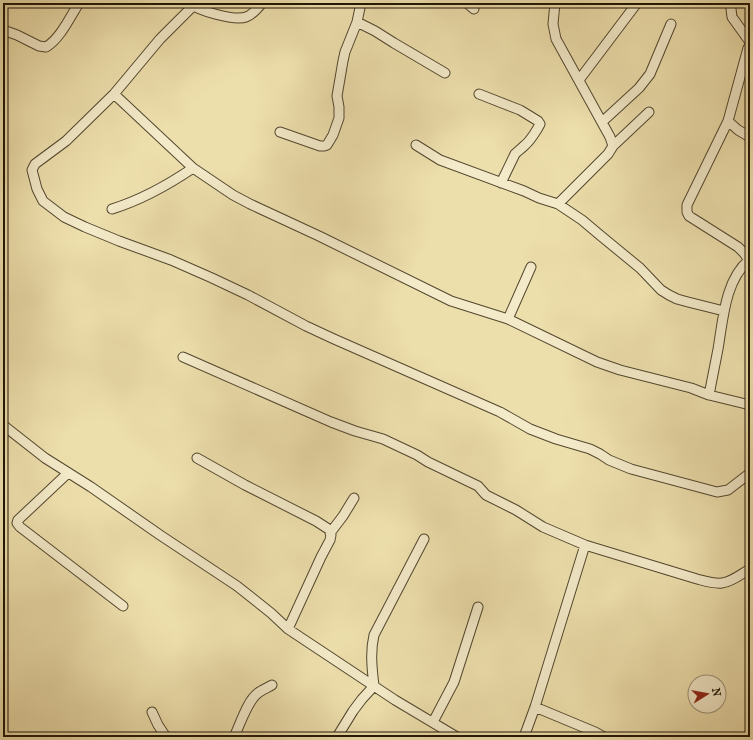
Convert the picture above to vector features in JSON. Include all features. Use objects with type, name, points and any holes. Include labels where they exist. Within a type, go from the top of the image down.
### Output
[{"type":"street","points":[[3,30],[17,35],[38,46],[46,47],[54,41],[66,25],[79,3]]},
{"type":"street","points":[[262,3],[247,17],[239,18],[215,14],[191,4],[114,94],[66,141],[35,164],[32,170],[37,189],[43,201],[64,216],[84,227],[171,260],[212,278],[248,295],[306,326],[500,412],[530,429],[556,439],[590,449],[609,460],[632,469],[717,492],[728,490],[750,473]]},
{"type":"street","points":[[280,132],[320,146],[327,145],[339,118],[337,96],[343,61],[357,22],[361,3]]},
{"type":"street","points":[[555,3],[553,24],[556,39],[610,137],[612,146]]},
{"type":"street","points":[[579,80],[637,3]]},
{"type":"street","points":[[730,9],[732,17],[750,42]]},
{"type":"street","points":[[357,22],[376,31],[445,73]]},
{"type":"street","points":[[602,122],[639,88],[650,74],[670,24]]},
{"type":"street","points":[[709,395],[724,311],[731,286],[745,263],[749,261],[738,247],[690,216],[687,212],[687,205],[728,121],[750,45]]},
{"type":"street","points":[[114,94],[193,168],[233,195],[250,204],[451,301],[508,320],[597,362],[620,370],[750,405]]},
{"type":"street","points":[[479,94],[520,110],[538,121],[540,124],[525,145],[515,154],[501,183]]},
{"type":"street","points":[[558,204],[608,154],[612,146],[649,112]]},
{"type":"street","points":[[728,121],[738,130],[750,137]]},
{"type":"street","points":[[416,145],[440,160],[558,204],[582,220],[640,268],[661,290],[677,299],[724,311]]},
{"type":"street","points":[[112,209],[153,192],[193,168]]},
{"type":"street","points":[[508,320],[532,267]]},
{"type":"street","points":[[183,357],[331,422],[355,431],[384,439],[417,454],[428,462],[478,486],[486,494],[544,527],[585,545],[697,579],[714,582],[722,583],[734,579],[750,568]]},
{"type":"street","points":[[3,425],[45,458],[92,487],[160,535],[237,586],[271,613],[288,629],[417,714],[433,722],[454,736]]},
{"type":"street","points":[[197,458],[245,485],[316,521],[330,530],[330,540],[288,629]]},
{"type":"street","points":[[68,473],[27,510],[17,523],[122,606]]},
{"type":"street","points":[[330,533],[354,498]]},
{"type":"street","points":[[374,686],[372,672],[372,642],[374,635],[424,539]]},
{"type":"street","points":[[524,737],[535,707],[585,545]]},
{"type":"street","points":[[433,722],[454,682],[478,607]]},
{"type":"street","points":[[234,737],[253,697],[258,692],[272,686]]},
{"type":"street","points":[[337,737],[353,710],[374,686]]},
{"type":"street","points":[[535,707],[604,737]]},
{"type":"street","points":[[152,712],[166,737]]}]
